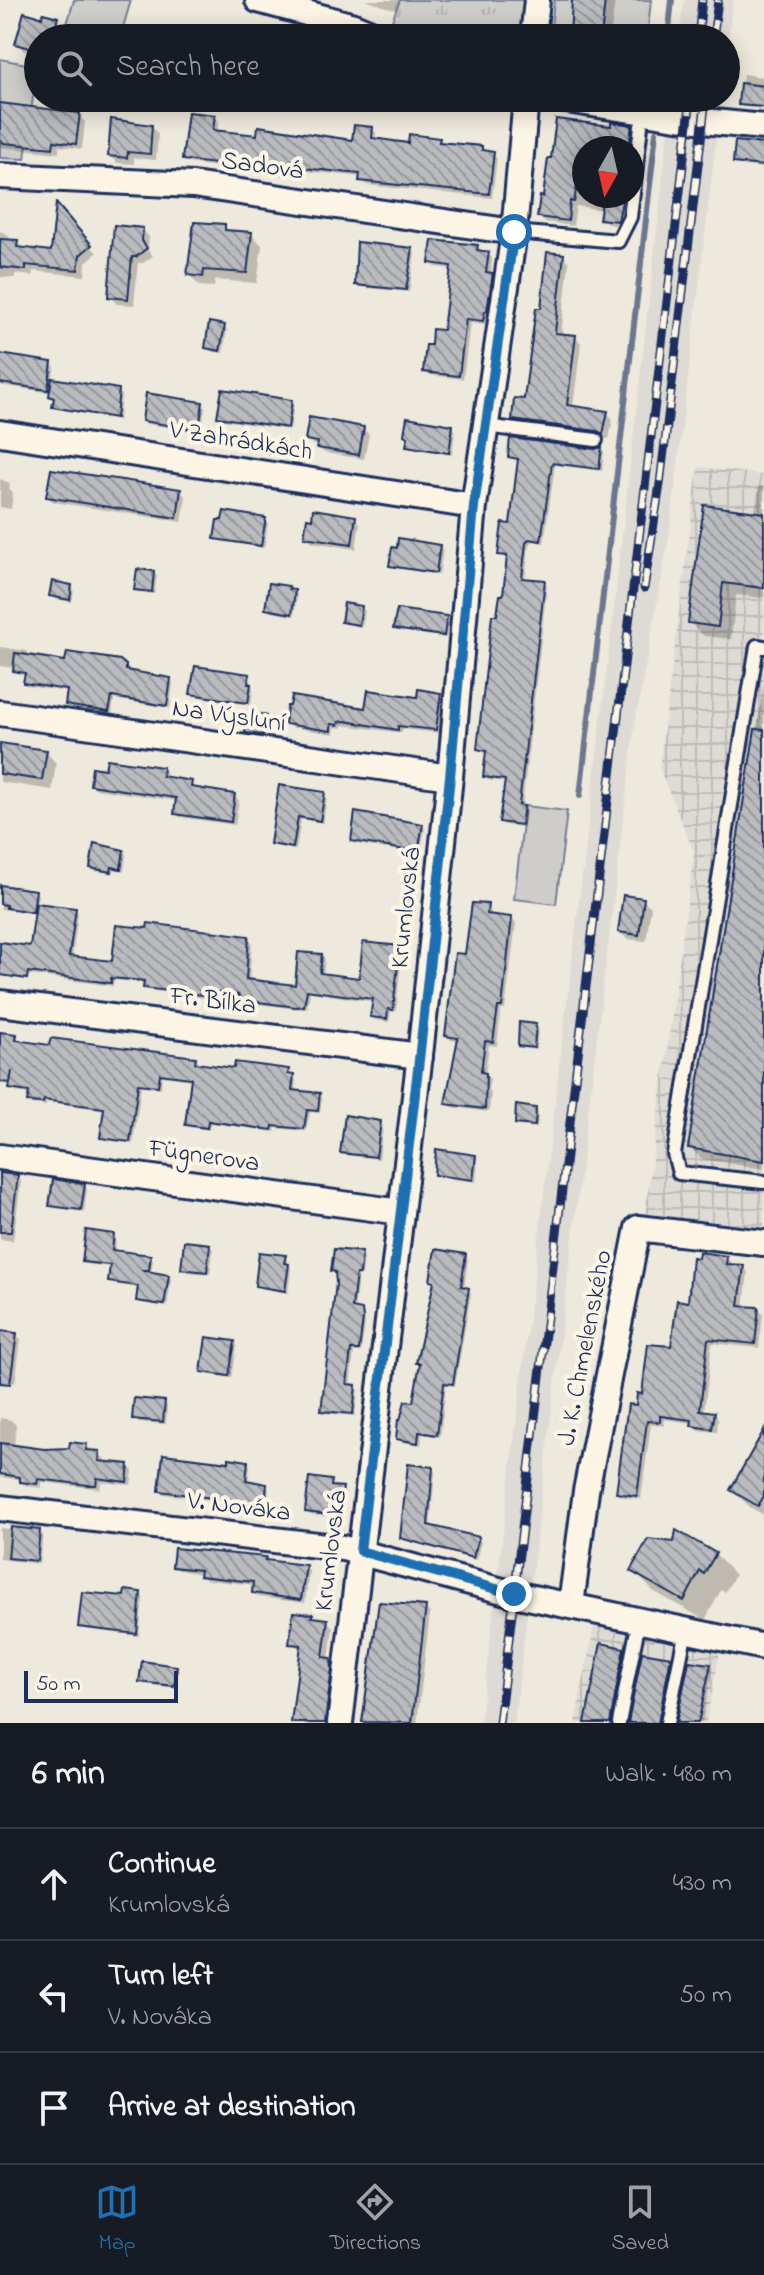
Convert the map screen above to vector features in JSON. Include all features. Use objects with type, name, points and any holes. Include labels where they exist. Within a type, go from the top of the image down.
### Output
[{"type":"street","points":[[258,0],[347,24]]},
{"type":"street","points":[[534,24],[537,0]]},
{"type":"street","name":"Krumlovská","points":[[340,1723],[420,1056],[450,777],[474,506],[514,232],[525,112]]},
{"type":"street","points":[[644,112],[764,127]]},
{"type":"street","name":"Sadová","points":[[0,176],[193,185],[514,232]]},
{"type":"street","name":"V Zahrádkách","points":[[0,433],[474,506]]},
{"type":"street","name":"Na Výsluní","points":[[0,713],[450,777]]},
{"type":"street","name":"Fr. Bílka","points":[[0,1003],[420,1056]]},
{"type":"street","name":"Fügnerova","points":[[0,1157],[401,1212]]},
{"type":"street","name":"J. K. Chmelenského","points":[[561,1604],[638,1228],[764,1243]]},
{"type":"street","name":"V. Nováka","points":[[0,1508],[360,1551],[514,1594],[764,1647]]},
{"type":"lane","points":[[514,232],[618,241],[630,217],[641,126]]},
{"type":"lane","points":[[485,426],[596,440]]},
{"type":"lane","points":[[764,647],[757,646],[674,1154],[679,1173],[764,1182]]},
{"type":"lane","points":[[619,1723],[639,1620]]},
{"type":"lane","points":[[667,1723],[686,1630]]},
{"type":"shaded area","points":[[684,0],[733,0],[730,24],[681,24]]},
{"type":"shaded area","points":[[670,112],[719,112],[670,531],[635,723],[514,1723],[480,1723],[601,720]]},
{"type":"shaded area","points":[[698,467],[764,475],[764,1227],[645,1214],[694,852],[659,768]]},
{"type":"shaded area","points":[[594,1627],[720,1652],[706,1723],[575,1723]]},
{"type":"green space","points":[[74,0],[131,0],[124,24],[67,24]]},
{"type":"green space","points":[[400,0],[525,0],[523,24],[391,24]]},
{"type":"green space","points":[[554,0],[651,0],[648,24],[551,24]]},
{"type":"green space","points":[[0,59],[24,64],[24,112],[31,112],[25,159],[0,158]]},
{"type":"green space","points":[[525,806],[567,811],[556,904],[514,899]]},
{"type":"building","points":[[572,0],[605,0],[602,24],[571,24]]},
{"type":"building","points":[[24,12],[58,17],[56,24],[24,24],[24,46],[15,44]]},
{"type":"building","points":[[740,83],[764,86],[764,107],[740,105]]},
{"type":"building","points":[[0,103],[24,106],[24,112],[80,113],[76,144],[54,141],[53,148],[0,140]]},
{"type":"building","points":[[188,112],[215,115],[213,130],[257,135],[258,126],[352,140],[354,125],[373,127],[372,138],[408,143],[409,134],[440,138],[439,142],[482,146],[482,150],[494,152],[489,194],[359,181],[360,174],[283,166],[282,172],[182,160]]},
{"type":"building","points":[[111,119],[152,125],[150,154],[128,152],[127,158],[108,156]]},
{"type":"building","points":[[556,119],[611,126],[611,122],[632,125],[631,136],[572,136],[572,202],[568,221],[537,217],[548,158],[551,158]]},
{"type":"building","points":[[735,141],[764,144],[764,166],[733,163]]},
{"type":"building","points":[[56,203],[92,245],[80,255],[78,270],[26,265],[26,270],[0,267],[0,239],[18,240],[17,247],[51,251]]},
{"type":"building","points":[[601,208],[621,208],[618,221],[599,219]]},
{"type":"building","points":[[194,222],[225,224],[225,230],[252,232],[247,273],[204,270],[203,277],[187,275]]},
{"type":"building","points":[[114,225],[143,228],[142,241],[147,248],[132,257],[128,299],[108,297]]},
{"type":"building","points":[[432,240],[478,245],[477,250],[489,252],[486,272],[493,273],[487,311],[483,321],[466,319],[459,376],[423,372],[426,345],[431,345],[432,329],[443,330],[451,266],[429,263]]},
{"type":"building","points":[[357,242],[413,248],[406,290],[355,285]]},
{"type":"building","points":[[547,252],[564,254],[555,333],[576,335],[567,405],[608,411],[603,434],[512,420],[514,398],[524,399],[536,308],[541,308]]},
{"type":"building","points":[[209,322],[225,325],[220,351],[205,348]]},
{"type":"building","points":[[0,354],[52,362],[48,390],[0,383]]},
{"type":"building","points":[[52,378],[119,389],[116,418],[52,407],[54,398],[49,396]]},
{"type":"building","points":[[222,389],[292,400],[288,428],[217,417]]},
{"type":"building","points":[[146,393],[203,402],[199,430],[142,421]]},
{"type":"building","points":[[309,417],[364,427],[359,455],[317,448],[318,442],[305,440]]},
{"type":"building","points":[[407,417],[453,425],[449,453],[406,446]]},
{"type":"building","points":[[510,438],[595,449],[602,447],[599,469],[552,463],[541,541],[529,539],[526,543],[522,578],[545,580],[519,805],[524,806],[521,825],[499,822],[505,780],[483,777],[486,751],[477,749],[492,615],[497,615],[500,595],[503,595],[507,556],[498,555],[502,523],[510,524],[518,459],[508,457]]},
{"type":"building","points":[[51,469],[181,489],[177,518],[46,497]]},
{"type":"building","points":[[704,505],[764,513],[764,588],[723,583],[718,627],[688,623]]},
{"type":"building","points":[[313,509],[356,516],[352,544],[304,537],[307,518],[312,519]]},
{"type":"building","points":[[224,511],[266,518],[261,546],[214,539],[217,520],[222,520]]},
{"type":"building","points":[[398,538],[440,545],[436,573],[389,566],[392,547],[397,548]]},
{"type":"building","points":[[137,569],[154,571],[152,592],[134,590]]},
{"type":"building","points":[[52,581],[72,585],[70,600],[49,596]]},
{"type":"building","points":[[269,583],[295,590],[292,614],[265,609]]},
{"type":"building","points":[[344,603],[362,606],[359,625],[341,622]]},
{"type":"building","points":[[397,609],[447,616],[444,636],[393,629]]},
{"type":"building","points":[[67,652],[120,660],[126,665],[126,670],[171,678],[167,706],[112,697],[109,712],[65,705],[67,690],[23,683],[25,673],[13,671],[15,653],[65,661]]},
{"type":"building","points":[[195,666],[250,674],[248,703],[190,694]]},
{"type":"building","points":[[418,689],[441,693],[436,730],[398,726],[398,730],[345,721],[338,725],[331,724],[331,731],[285,724],[287,706],[290,706],[292,696],[365,708],[368,690],[417,697]]},
{"type":"building","points":[[248,712],[266,715],[263,735],[245,733]]},
{"type":"building","points":[[755,729],[764,730],[764,1161],[688,1148]]},
{"type":"building","points":[[0,743],[47,750],[42,780],[0,774]]},
{"type":"building","points":[[107,759],[163,767],[162,776],[192,781],[191,787],[235,794],[231,822],[174,814],[176,798],[90,785],[92,767],[105,769]]},
{"type":"building","points":[[279,785],[325,792],[320,821],[298,817],[293,848],[270,844]]},
{"type":"building","points":[[355,812],[423,824],[418,852],[351,841]]},
{"type":"building","points":[[94,843],[124,850],[121,869],[112,867],[111,872],[90,868]]},
{"type":"building","points":[[0,885],[36,890],[33,912],[6,908],[6,905],[0,904]]},
{"type":"building","points":[[623,895],[644,898],[639,935],[618,932]]},
{"type":"building","points":[[36,903],[76,908],[69,956],[112,961],[116,925],[147,928],[148,923],[249,936],[246,979],[295,985],[298,952],[322,954],[320,973],[359,978],[363,942],[400,946],[393,1010],[388,1009],[387,1019],[370,1017],[373,999],[307,990],[304,1006],[296,1007],[243,1000],[238,995],[204,990],[203,995],[143,988],[144,981],[111,978],[111,983],[28,972],[27,979],[0,975],[0,942],[30,946]]},
{"type":"building","points":[[472,903],[488,904],[487,914],[512,917],[502,1007],[498,1007],[493,1042],[485,1041],[481,1072],[486,1073],[485,1109],[445,1104],[458,1038],[445,1036],[455,953],[465,954]]},
{"type":"building","points":[[519,1022],[536,1024],[534,1048],[518,1046]]},
{"type":"building","points":[[0,1032],[17,1034],[16,1040],[49,1045],[51,1038],[196,1057],[195,1063],[234,1068],[235,1062],[289,1069],[288,1074],[294,1075],[292,1090],[320,1093],[318,1111],[307,1110],[304,1129],[273,1126],[272,1130],[208,1121],[207,1128],[185,1125],[191,1078],[160,1074],[158,1086],[138,1084],[130,1142],[100,1138],[104,1108],[44,1100],[43,1103],[27,1102],[29,1092],[9,1089],[10,1083],[0,1082]]},
{"type":"building","points":[[516,1105],[536,1108],[535,1126],[515,1124]]},
{"type":"building","points":[[345,1115],[381,1121],[376,1157],[340,1153]]},
{"type":"building","points":[[436,1149],[476,1155],[473,1180],[434,1175]]},
{"type":"building","points":[[0,1173],[18,1175],[11,1232],[0,1232]]},
{"type":"building","points":[[53,1179],[85,1184],[81,1210],[49,1206]]},
{"type":"building","points":[[86,1230],[114,1234],[112,1250],[151,1255],[149,1270],[141,1270],[169,1275],[164,1305],[136,1301],[138,1286],[108,1282],[110,1265],[82,1262]]},
{"type":"building","points":[[184,1241],[210,1244],[207,1272],[181,1269]]},
{"type":"building","points":[[334,1249],[362,1252],[352,1308],[362,1310],[363,1319],[359,1350],[351,1350],[347,1384],[356,1385],[353,1414],[321,1411],[336,1283],[335,1272],[331,1271]]},
{"type":"building","points":[[435,1249],[466,1254],[461,1286],[469,1288],[453,1384],[444,1383],[437,1435],[419,1432],[418,1443],[396,1439],[398,1420],[405,1401],[413,1402],[420,1363],[416,1363],[434,1282],[430,1281]]},
{"type":"building","points":[[259,1252],[286,1255],[284,1263],[289,1264],[285,1291],[255,1286]]},
{"type":"building","points":[[699,1252],[727,1256],[726,1264],[744,1265],[739,1306],[759,1307],[755,1344],[708,1339],[700,1410],[715,1412],[712,1429],[691,1426],[692,1420],[660,1416],[660,1422],[647,1421],[637,1496],[616,1493],[628,1404],[636,1405],[637,1393],[642,1394],[648,1344],[671,1346],[677,1300],[688,1302],[692,1257],[698,1258]]},
{"type":"building","points":[[0,1331],[17,1333],[10,1384],[0,1383]]},
{"type":"building","points":[[206,1337],[235,1341],[229,1376],[201,1372]]},
{"type":"building","points":[[134,1398],[165,1401],[163,1422],[132,1419]]},
{"type":"building","points":[[764,1430],[764,1496],[758,1506],[730,1490]]},
{"type":"building","points":[[70,1442],[87,1444],[86,1450],[100,1451],[99,1461],[129,1464],[127,1482],[97,1478],[96,1485],[88,1485],[38,1479],[37,1484],[20,1482],[20,1477],[0,1474],[0,1443],[44,1449],[69,1448]]},
{"type":"building","points":[[163,1454],[229,1462],[229,1458],[248,1461],[246,1480],[267,1484],[265,1505],[159,1491]]},
{"type":"building","points":[[408,1464],[433,1467],[428,1525],[479,1537],[473,1558],[400,1538]]},
{"type":"building","points":[[309,1477],[332,1480],[331,1486],[343,1487],[339,1516],[305,1512]]},
{"type":"building","points":[[11,1527],[40,1530],[37,1561],[8,1558]]},
{"type":"building","points":[[676,1530],[716,1553],[704,1574],[700,1571],[684,1601],[630,1571],[648,1539],[674,1542]]},
{"type":"building","points":[[174,1548],[266,1557],[265,1560],[306,1565],[301,1600],[252,1593],[253,1582],[199,1576],[200,1570],[172,1567]]},
{"type":"building","points":[[125,1590],[141,1592],[137,1634],[78,1627],[82,1592],[124,1596]]},
{"type":"building","points":[[379,1602],[426,1606],[412,1723],[362,1722]]},
{"type":"building","points":[[293,1612],[328,1619],[323,1657],[331,1658],[332,1668],[325,1723],[291,1723],[301,1645],[289,1644]]},
{"type":"building","points":[[601,1643],[624,1648],[610,1723],[585,1723]]},
{"type":"building","points":[[642,1652],[671,1657],[658,1723],[628,1723]]},
{"type":"building","points":[[142,1661],[177,1666],[174,1686],[139,1682]]},
{"type":"building","points":[[689,1661],[711,1664],[698,1723],[676,1723]]},
{"type":"waterway","points":[[669,24],[672,0]]},
{"type":"waterway","points":[[580,796],[656,132]]},
{"type":"railway","points":[[699,24],[702,0]]},
{"type":"railway","points":[[715,24],[718,0]]},
{"type":"railway","points":[[499,1723],[689,112]]},
{"type":"railway","points":[[644,588],[660,484],[704,112]]},
{"type":"route","points":[[514,232],[474,506],[450,777],[360,1551],[514,1594]]}]
